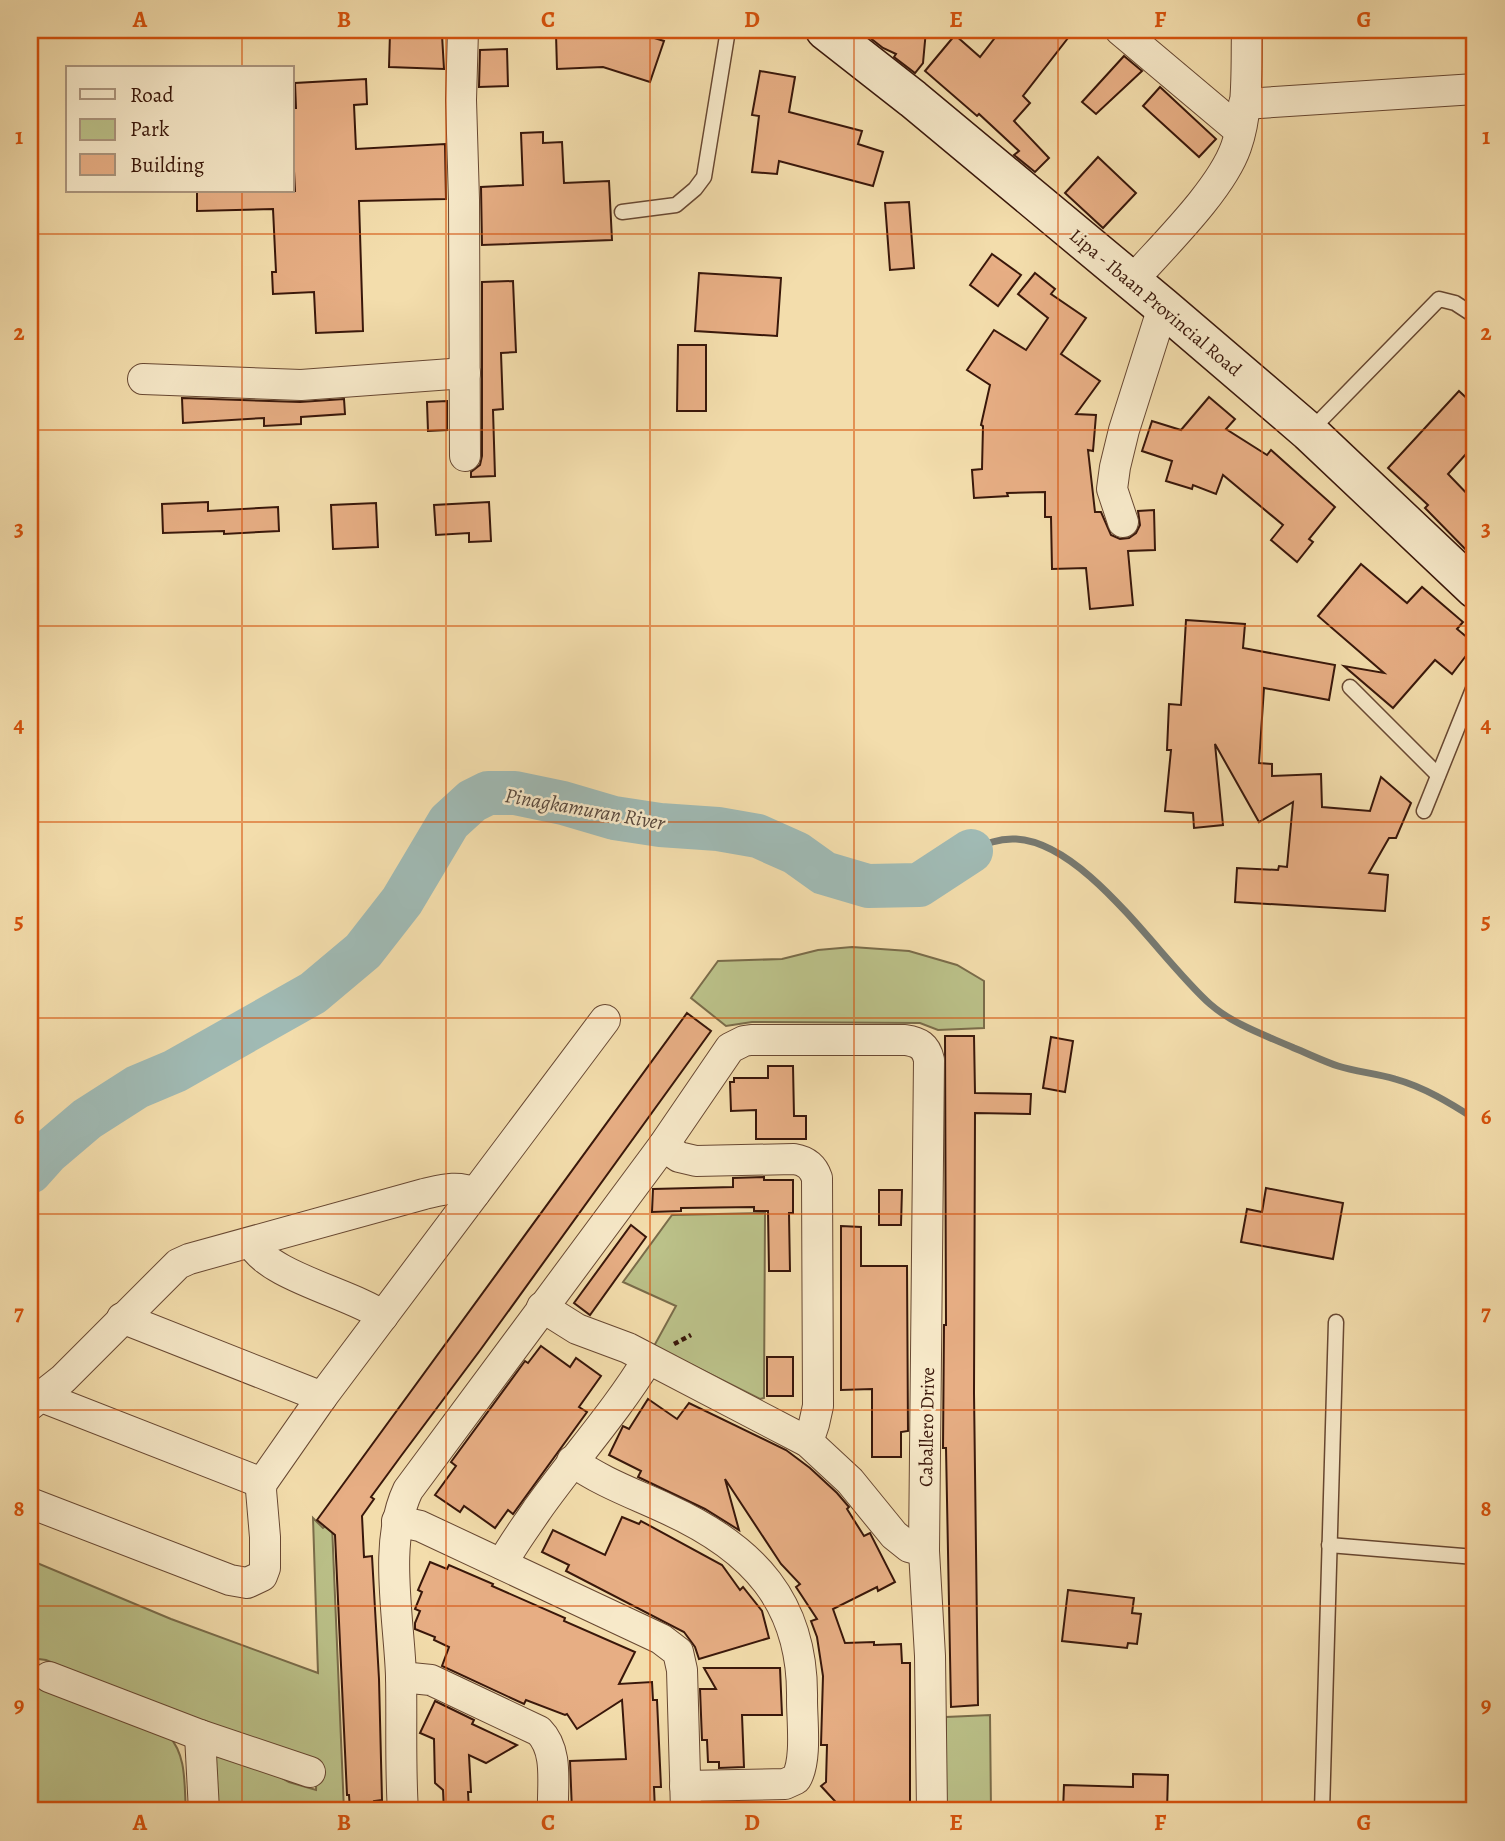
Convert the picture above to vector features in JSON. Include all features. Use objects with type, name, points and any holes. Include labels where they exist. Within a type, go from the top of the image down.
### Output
[{"type":"main road","name":"Lipa - Ibaan Provincial Road","points":[[825,30],[913,99],[1309,432],[1475,589]]},
{"type":"street","points":[[463,30],[461,100],[465,456]]},
{"type":"street","points":[[1121,30],[1242,117],[1475,89]]},
{"type":"street","points":[[1132,281],[1220,176],[1230,160],[1242,117],[1247,30]]},
{"type":"street","points":[[1123,522],[1112,489],[1115,467],[1163,307]]},
{"type":"street","points":[[143,379],[301,385],[465,373]]},
{"type":"street","points":[[30,1503],[230,1580],[247,1583],[262,1576],[265,1568],[265,1537],[262,1483],[322,1397],[605,1020]]},
{"type":"street","name":"Caballero Drive","points":[[663,1146],[730,1048],[737,1044],[751,1041],[905,1040],[922,1045],[927,1051],[925,1551],[930,1656],[932,1811]]},
{"type":"street","points":[[406,1809],[394,1552],[397,1521],[408,1490],[663,1146],[679,1157],[696,1161],[794,1159],[803,1161],[815,1171],[818,1406],[807,1442]]},
{"type":"street","points":[[262,1483],[36,1401],[178,1264],[424,1194],[450,1188],[475,1193]]},
{"type":"street","points":[[253,1243],[260,1255],[275,1266],[368,1306],[383,1316]]},
{"type":"street","points":[[542,1307],[577,1329],[648,1359],[807,1442],[850,1481],[894,1535],[909,1547],[925,1551]]},
{"type":"street","points":[[122,1318],[322,1397]]},
{"type":"street","points":[[502,1564],[513,1544],[572,1461],[648,1359]]},
{"type":"street","points":[[397,1521],[420,1526],[502,1564],[662,1639],[678,1652],[682,1670],[686,1799],[796,1779],[801,1767],[802,1667],[794,1629],[774,1590],[733,1547],[708,1530],[592,1475],[572,1461]]},
{"type":"street","points":[[49,1677],[200,1735],[310,1772]]},
{"type":"street","points":[[401,1677],[431,1680],[539,1731],[551,1749],[553,1811]]},
{"type":"street","points":[[200,1735],[204,1811]]},
{"type":"lane","points":[[622,212],[676,205],[704,177],[728,30]]},
{"type":"lane","points":[[1309,432],[1439,299],[1455,303],[1475,316]]},
{"type":"lane","points":[[1424,811],[1475,684]]},
{"type":"lane","points":[[1350,687],[1438,775]]},
{"type":"lane","points":[[1322,1811],[1336,1322]]},
{"type":"lane","points":[[1329,1545],[1475,1557]]},
{"type":"green space","points":[[852,947],[909,951],[957,965],[984,981],[984,1028],[938,1030],[920,1023],[752,1022],[726,1026],[691,998],[718,961],[782,959],[818,950]]},
{"type":"green space","points":[[765,1213],[764,1398],[760,1399],[654,1346],[676,1306],[623,1282],[672,1215]]},
{"type":"green space","points":[[313,1518],[323,1528],[329,1523],[332,1525],[344,1811],[216,1811],[215,1755],[260,1766],[289,1782],[316,1790],[317,1764],[38,1659],[40,1688],[169,1736],[182,1762],[186,1811],[30,1811],[30,1560],[171,1619],[318,1673]]},
{"type":"green space","points":[[990,1715],[991,1811],[946,1811],[946,1717]]},
{"type":"building","points":[[860,30],[926,30],[923,63],[915,73],[894,57],[896,54],[883,48]]},
{"type":"building","points":[[1001,30],[1057,30],[1068,38],[1023,96],[1030,103],[1014,121],[1049,158],[1035,172],[1014,155],[1019,151],[979,114],[977,116],[925,71],[955,35],[980,57]]},
{"type":"building","points":[[635,32],[664,41],[650,82],[603,67],[557,69],[556,34]]},
{"type":"building","points":[[390,33],[442,35],[444,69],[389,67]]},
{"type":"building","points":[[507,49],[508,86],[479,87],[480,50]]},
{"type":"building","points":[[1124,56],[1142,71],[1096,114],[1082,102]]},
{"type":"building","points":[[760,71],[795,77],[789,112],[862,131],[858,144],[883,152],[873,186],[779,161],[777,174],[752,172],[759,116],[752,115]]},
{"type":"building","points":[[366,79],[367,104],[354,105],[356,149],[445,144],[446,199],[359,201],[363,331],[316,333],[314,292],[273,294],[272,272],[276,272],[273,209],[197,211],[197,192],[295,191],[295,83]]},
{"type":"building","points":[[1160,87],[1216,139],[1199,157],[1143,106]]},
{"type":"building","points":[[543,132],[543,143],[562,142],[564,183],[609,181],[612,240],[482,245],[481,187],[523,185],[521,133]]},
{"type":"building","points":[[1098,157],[1136,193],[1103,228],[1065,193]]},
{"type":"building","points":[[909,202],[914,268],[890,270],[885,203]]},
{"type":"building","points":[[992,254],[1021,275],[998,306],[970,285]]},
{"type":"building","points":[[699,273],[781,278],[777,336],[695,331]]},
{"type":"building","points":[[1035,273],[1055,289],[1051,294],[1086,318],[1061,354],[1100,381],[1076,414],[1096,415],[1093,451],[1088,450],[1095,512],[1101,512],[1111,535],[1120,539],[1129,538],[1136,533],[1140,525],[1138,511],[1154,510],[1155,550],[1128,551],[1133,605],[1090,609],[1086,568],[1052,569],[1051,517],[1045,517],[1045,492],[1007,493],[1008,496],[974,498],[972,470],[982,469],[981,425],[990,385],[967,370],[994,330],[1026,350],[1048,318],[1018,294]]},
{"type":"building","points":[[513,281],[516,352],[501,353],[503,409],[493,410],[495,476],[471,477],[471,472],[480,465],[482,456],[482,282]]},
{"type":"building","points":[[678,345],[706,345],[706,411],[677,411]]},
{"type":"building","points":[[1459,391],[1475,406],[1475,444],[1448,474],[1475,502],[1475,559],[1425,508],[1428,505],[1388,468]]},
{"type":"building","points":[[1209,397],[1235,419],[1226,429],[1267,455],[1271,450],[1335,507],[1309,539],[1313,542],[1297,562],[1271,540],[1283,525],[1223,475],[1216,494],[1193,485],[1192,489],[1166,481],[1172,461],[1142,451],[1152,421],[1181,430]]},
{"type":"building","points":[[182,398],[300,402],[344,399],[345,414],[301,417],[301,424],[264,426],[264,418],[183,423]]},
{"type":"building","points":[[447,401],[447,430],[428,431],[427,402]]},
{"type":"building","points":[[208,502],[208,511],[278,507],[279,531],[163,533],[162,504]]},
{"type":"building","points":[[489,502],[491,541],[469,542],[469,533],[436,535],[434,505]]},
{"type":"building","points":[[376,503],[378,547],[333,549],[331,505]]},
{"type":"building","points":[[1361,564],[1407,603],[1422,587],[1463,622],[1457,629],[1475,644],[1452,674],[1435,660],[1393,708],[1344,666],[1384,673],[1318,616]]},
{"type":"building","points":[[1186,620],[1245,624],[1243,648],[1335,665],[1329,700],[1264,688],[1259,763],[1272,764],[1272,776],[1321,774],[1322,807],[1370,811],[1381,777],[1411,803],[1396,838],[1389,838],[1369,873],[1388,875],[1385,911],[1235,902],[1237,868],[1278,870],[1279,866],[1287,867],[1293,802],[1259,822],[1215,744],[1223,825],[1194,828],[1193,813],[1165,811],[1171,750],[1167,750],[1169,704],[1181,705]]},
{"type":"building","points":[[687,1013],[711,1031],[371,1497],[374,1499],[362,1516],[364,1557],[372,1556],[382,1800],[374,1801],[375,1811],[350,1811],[347,1795],[335,1535],[317,1520]]},
{"type":"building","points":[[945,1036],[974,1036],[975,1093],[1031,1094],[1030,1114],[975,1113],[974,1393],[978,1705],[951,1707],[946,1448],[943,1448],[946,1325]]},
{"type":"building","points":[[1051,1037],[1073,1041],[1065,1092],[1043,1088]]},
{"type":"building","points":[[768,1066],[793,1066],[794,1116],[806,1116],[806,1139],[756,1139],[756,1110],[731,1111],[730,1082],[734,1082],[734,1078],[768,1078]]},
{"type":"building","points":[[764,1177],[764,1180],[793,1180],[793,1213],[789,1213],[790,1271],[769,1271],[768,1211],[754,1211],[754,1207],[681,1208],[681,1211],[652,1212],[653,1189],[733,1187],[733,1178]]},
{"type":"building","points":[[1266,1188],[1343,1203],[1333,1259],[1241,1242],[1247,1209],[1262,1212]]},
{"type":"building","points":[[879,1190],[902,1190],[901,1225],[879,1225]]},
{"type":"building","points":[[631,1225],[646,1237],[590,1315],[574,1303]]},
{"type":"building","points":[[841,1226],[861,1227],[861,1266],[907,1266],[908,1431],[901,1432],[901,1457],[872,1457],[872,1389],[841,1390]]},
{"type":"building","points":[[541,1346],[570,1367],[576,1358],[601,1376],[579,1407],[587,1412],[513,1514],[508,1510],[495,1528],[464,1506],[460,1512],[435,1495],[456,1466],[451,1462],[525,1361],[528,1363]]},
{"type":"building","points":[[767,1357],[793,1357],[793,1396],[767,1396]]},
{"type":"building","points":[[648,1399],[677,1419],[689,1403],[786,1450],[837,1493],[849,1507],[847,1509],[864,1536],[870,1533],[895,1582],[878,1591],[877,1587],[833,1609],[845,1643],[901,1644],[902,1663],[910,1663],[910,1811],[844,1811],[821,1786],[826,1782],[827,1745],[821,1745],[823,1676],[817,1637],[811,1621],[817,1619],[796,1587],[800,1584],[781,1564],[725,1479],[739,1530],[705,1509],[638,1477],[641,1471],[609,1455],[623,1426],[629,1429]]},
{"type":"building","points":[[622,1517],[639,1524],[641,1521],[722,1565],[740,1590],[743,1587],[762,1611],[769,1638],[699,1659],[695,1647],[684,1632],[566,1571],[569,1565],[542,1552],[553,1530],[605,1555]]},
{"type":"building","points":[[430,1562],[447,1569],[449,1565],[493,1584],[492,1586],[565,1618],[564,1621],[635,1652],[619,1684],[652,1682],[653,1700],[657,1700],[661,1787],[654,1787],[655,1811],[572,1811],[570,1761],[626,1759],[622,1700],[577,1729],[567,1714],[526,1700],[524,1704],[442,1666],[449,1647],[434,1640],[435,1637],[415,1629],[420,1611],[415,1609],[422,1592],[418,1590]]},
{"type":"building","points":[[1068,1590],[1134,1598],[1132,1613],[1141,1614],[1137,1644],[1128,1643],[1127,1648],[1062,1641]]},
{"type":"building","points":[[704,1668],[780,1668],[782,1715],[742,1715],[744,1767],[719,1768],[719,1762],[708,1762],[707,1740],[702,1740],[700,1689],[716,1689]]},
{"type":"building","points":[[435,1701],[474,1720],[472,1724],[517,1745],[486,1763],[469,1755],[469,1811],[444,1811],[443,1790],[435,1783],[434,1739],[420,1733]]},
{"type":"building","points":[[1133,1774],[1168,1775],[1167,1811],[1063,1811],[1064,1785],[1133,1787]]},
{"type":"waterway","name":"Pinagkamuran River","points":[[30,1172],[47,1153],[87,1119],[137,1087],[175,1071],[313,993],[363,951],[402,901],[449,822],[472,801],[488,793],[515,793],[614,818],[758,836],[796,853],[824,873],[868,886],[919,885],[971,851]]},
{"type":"waterway","points":[[971,851],[992,842],[1010,839],[1043,845],[1069,860],[1095,881],[1190,984],[1229,1018],[1332,1064],[1416,1086],[1475,1119]]}]
